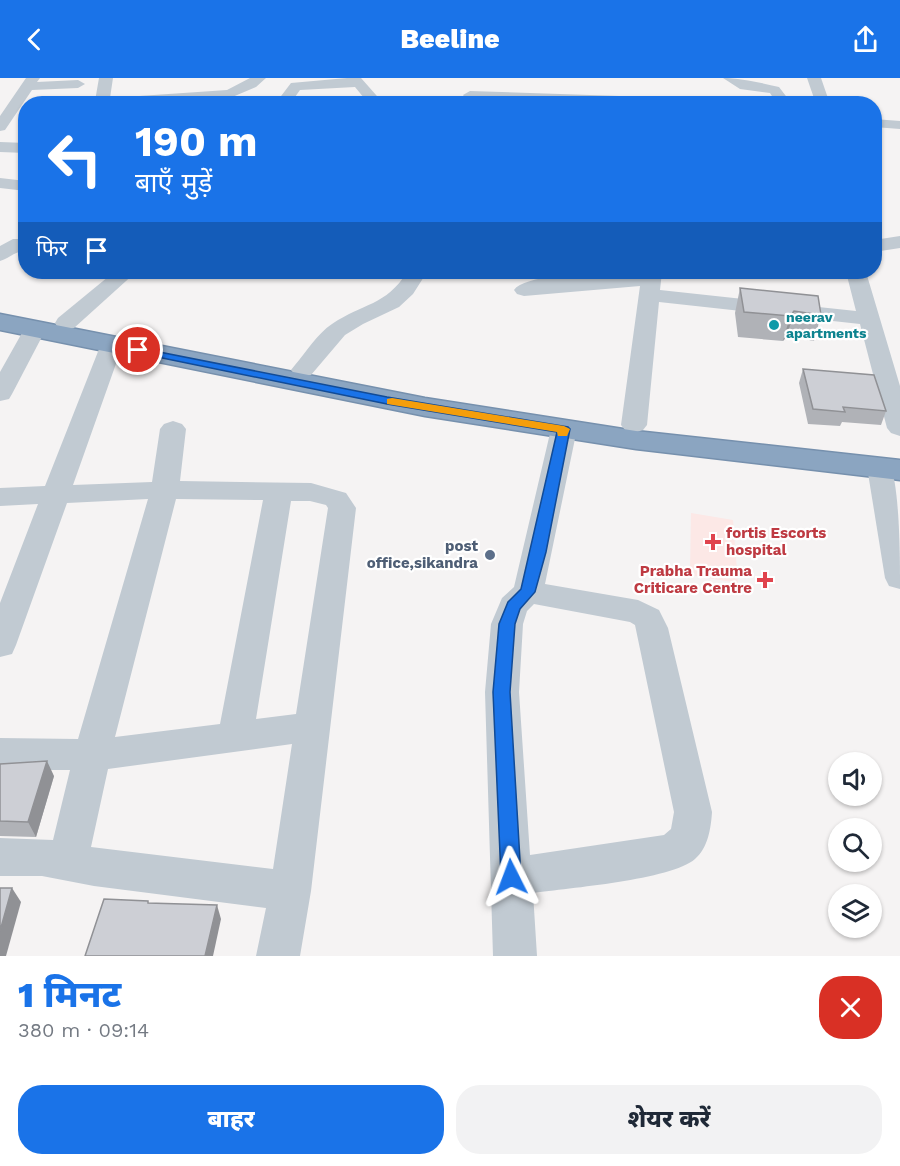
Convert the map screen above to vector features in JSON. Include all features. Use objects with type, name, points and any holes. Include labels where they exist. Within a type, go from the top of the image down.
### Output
[{"type":"highway","points":[[0,311],[423,394],[537,413],[634,425],[893,464]]},
{"type":"highway","points":[[0,322],[387,400],[564,429],[636,440],[893,464]]},
{"type":"street","points":[[233,96],[259,78]]},
{"type":"street","points":[[801,78],[807,96]]},
{"type":"street","points":[[814,78],[821,96]]},
{"type":"street","points":[[288,96],[296,86],[355,80],[370,96]]},
{"type":"street","points":[[469,96],[472,80]]},
{"type":"street","points":[[215,81],[226,96]]},
{"type":"street","points":[[21,96],[30,82],[57,85],[78,84]]},
{"type":"street","points":[[489,83],[522,82]]},
{"type":"street","points":[[727,82],[774,90],[779,96]]},
{"type":"street","points":[[625,84],[629,96]]},
{"type":"street","points":[[51,96],[57,85]]},
{"type":"street","points":[[4,122],[18,100]]},
{"type":"street","points":[[882,124],[900,125]]},
{"type":"street","points":[[0,147],[18,148]]},
{"type":"street","points":[[0,183],[18,185]]},
{"type":"street","points":[[882,229],[900,227]]},
{"type":"street","points":[[882,245],[900,242]]},
{"type":"street","points":[[66,323],[118,279]]},
{"type":"street","points":[[303,370],[338,330],[355,319],[393,303],[413,279]]},
{"type":"street","points":[[527,280],[532,286],[651,279],[869,319]]},
{"type":"street","points":[[634,425],[651,279]]},
{"type":"street","points":[[858,279],[900,428]]},
{"type":"street","points":[[873,279],[900,364]]},
{"type":"street","points":[[0,394],[35,329]]},
{"type":"street","points":[[0,645],[112,344]]},
{"type":"street","points":[[68,861],[92,755],[165,490],[173,429]]},
{"type":"street","points":[[515,956],[502,692],[507,624],[513,606],[528,592],[539,552],[564,429]]},
{"type":"street","points":[[893,464],[900,578]]},
{"type":"street","points":[[0,497],[165,490],[279,491],[326,494],[336,499],[342,508],[290,891],[278,956]]},
{"type":"street","points":[[235,737],[279,491]]},
{"type":"street","points":[[511,877],[663,855],[681,849],[690,835],[693,812],[648,618],[638,612],[528,592]]},
{"type":"street","points":[[0,754],[92,755],[311,727]]},
{"type":"street","points":[[0,857],[42,857],[94,867],[290,891]]},
{"type":"shaded area","name":"fortis Escorts hospital","points":[[691,513],[733,520],[738,583],[690,575]]},
{"type":"building","points":[[740,288],[818,296],[821,315],[794,311],[790,316],[744,312]]},
{"type":"building","points":[[803,369],[874,375],[886,411],[843,407],[845,412],[813,409]]},
{"type":"building","points":[[47,761],[28,822],[0,821],[0,764]]},
{"type":"building","points":[[0,888],[12,888],[0,931]]},
{"type":"building","points":[[104,899],[217,905],[205,956],[85,956]]},
{"type":"slow traffic","points":[[392,401],[564,429],[563,433]]},
{"type":"place","name":"neerav apartments","points":[[774,325]]},
{"type":"place","name":"fortis Escorts hospital","points":[[713,542]]},
{"type":"place","name":"post office,sikandra","points":[[490,555]]},
{"type":"place","name":"Prabha Trauma Criticare Centre","points":[[765,580]]},
{"type":"route","points":[[138,350],[387,400],[564,429],[539,552],[528,592],[513,606],[507,624],[502,692],[511,877]]}]
